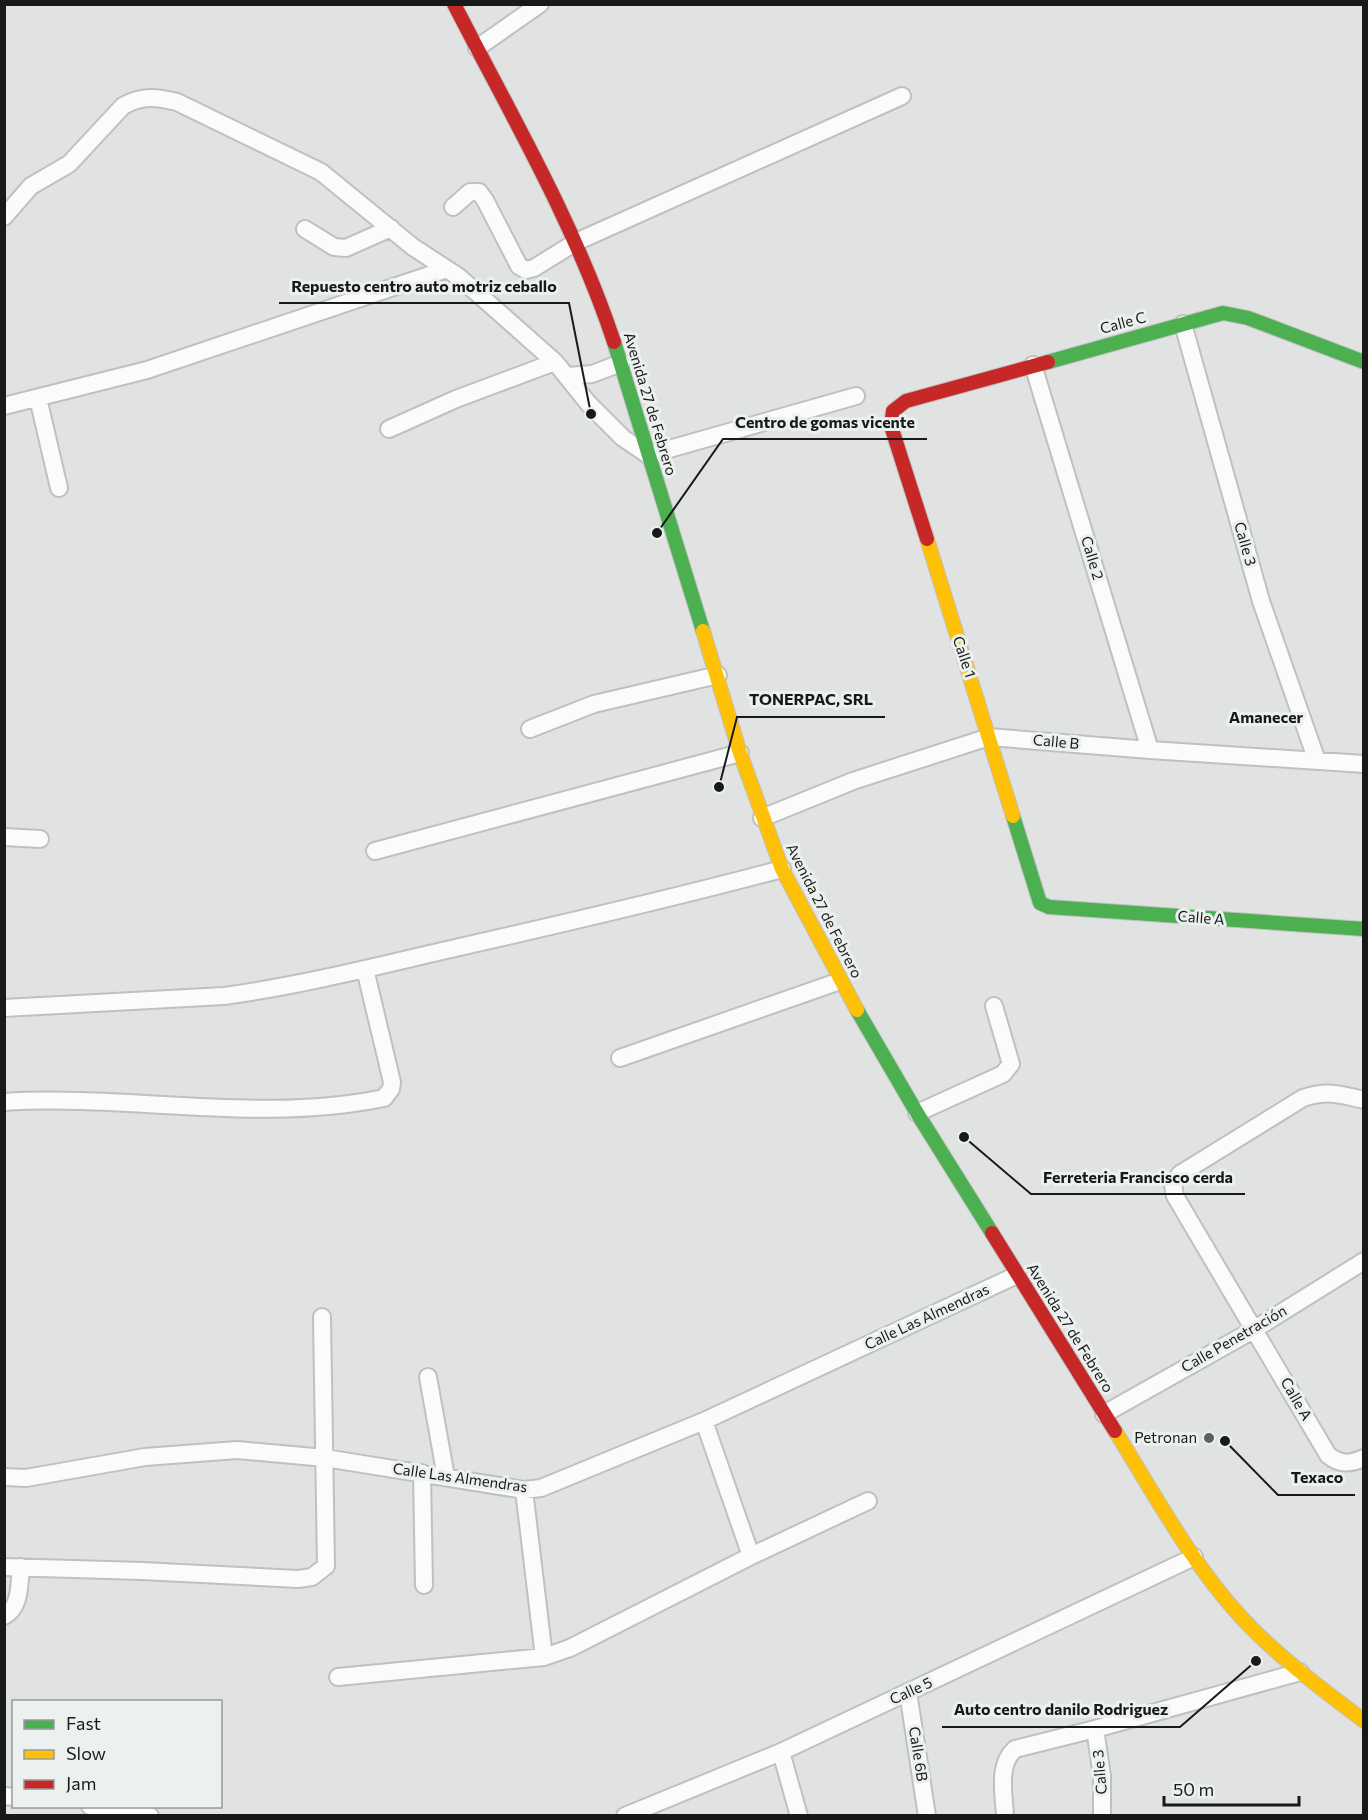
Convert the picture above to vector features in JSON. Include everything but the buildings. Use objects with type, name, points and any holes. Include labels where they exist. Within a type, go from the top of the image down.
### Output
[{"type":"main road","name":"Avenida 27 de Febrero","points":[[454,4],[576,242],[601,303],[762,818],[782,869],[840,981],[917,1113],[1194,1557],[1241,1617],[1300,1672],[1364,1721]]},
{"type":"main road","name":"Calle C","points":[[892,411],[906,401],[1223,314],[1234,314],[1364,362]]},
{"type":"main road","name":"Calle 1","points":[[892,411],[891,426],[1040,903]]},
{"type":"main road","name":"Calle A","points":[[1040,903],[1048,907],[1364,929]]},
{"type":"street","points":[[477,48],[540,4]]},
{"type":"street","points":[[453,207],[470,192],[479,192],[486,200],[519,266],[526,270],[534,268],[576,242],[902,96]]},
{"type":"street","points":[[4,217],[31,186],[69,164],[123,106],[133,100],[148,97],[177,102],[321,172],[430,259],[459,277],[555,362],[622,438],[648,454],[856,396]]},
{"type":"street","points":[[305,229],[334,247],[346,248],[391,228]]},
{"type":"street","points":[[4,406],[147,370],[447,269]]},
{"type":"street","name":"Calle 3","points":[[1183,324],[1261,601],[1317,761]]},
{"type":"street","points":[[389,429],[456,399],[555,362]]},
{"type":"street","points":[[568,376],[592,374],[621,363]]},
{"type":"street","name":"Calle 2","points":[[1033,365],[1150,750]]},
{"type":"street","points":[[38,398],[59,488]]},
{"type":"street","points":[[530,729],[594,704],[718,675]]},
{"type":"street","name":"Calle B","points":[[762,818],[853,781],[989,736],[1150,750],[1364,764]]},
{"type":"street","points":[[375,851],[740,753]]},
{"type":"street","points":[[4,837],[40,839]]},
{"type":"street","points":[[4,1008],[224,996],[260,991],[647,904],[782,869]]},
{"type":"street","points":[[4,1102],[49,1099],[288,1110],[384,1098],[391,1089],[392,1082],[365,969]]},
{"type":"street","points":[[620,1058],[840,981]]},
{"type":"street","points":[[917,1113],[1003,1074],[1011,1064],[994,1006]]},
{"type":"street","name":"Calle A","points":[[1364,1100],[1335,1093],[1318,1092],[1303,1098],[1175,1179],[1173,1185],[1175,1197],[1328,1455],[1335,1461],[1343,1463],[1351,1463],[1364,1458]]},
{"type":"street","name":"Calle Penetración","points":[[1104,1414],[1255,1329],[1364,1261]]},
{"type":"street","name":"Calle Las Almendras","points":[[4,1477],[26,1478],[146,1457],[237,1450],[325,1458],[524,1490],[540,1488],[704,1421],[1017,1275]]},
{"type":"street","points":[[4,1617],[13,1611],[18,1596],[13,1567],[298,1579],[312,1577],[326,1566],[321,1317]]},
{"type":"street","points":[[428,1377],[446,1477]]},
{"type":"street","points":[[704,1421],[751,1556]]},
{"type":"street","points":[[422,1473],[424,1585]]},
{"type":"street","points":[[524,1490],[544,1657]]},
{"type":"street","points":[[338,1677],[544,1657],[570,1648],[751,1556],[868,1501]]},
{"type":"street","name":"Calle 5","points":[[625,1815],[781,1752],[1194,1557]]},
{"type":"street","points":[[1005,1815],[1005,1766],[1009,1755],[1022,1746],[1095,1729],[1300,1672]]},
{"type":"street","name":"Calle 6B","points":[[908,1692],[927,1815]]},
{"type":"street","name":"Calle 3","points":[[1095,1729],[1102,1776],[1102,1815]]},
{"type":"street","points":[[781,1752],[799,1815]]},
{"type":"street","points":[[103,1808],[150,1815]]},
{"type":"traffic: fast","points":[[1048,362],[1223,313],[1248,318],[1364,362]]},
{"type":"traffic: fast","points":[[614,342],[703,631]]},
{"type":"traffic: fast","points":[[1013,816],[1040,903],[1049,907],[1364,929]]},
{"type":"traffic: fast","points":[[857,1010],[917,1113],[992,1233]]},
{"type":"traffic: slow","points":[[927,539],[1013,816]]},
{"type":"traffic: slow","points":[[703,631],[740,753],[782,869],[857,1010]]},
{"type":"traffic: slow","points":[[1115,1431],[1189,1551],[1241,1617],[1270,1646],[1364,1721]]},
{"type":"traffic: jam","points":[[454,4],[561,212],[581,255],[614,342]]},
{"type":"traffic: jam","points":[[927,539],[891,426],[893,411],[906,401],[1048,362]]},
{"type":"traffic: jam","points":[[992,1233],[1115,1431]]},
{"type":"place","name":"Repuesto centro auto motriz ceballo","points":[[591,414]]},
{"type":"place","name":"Centro de gomas vicente","points":[[657,533]]},
{"type":"place","name":"TONERPAC, SRL","points":[[719,787]]},
{"type":"place","name":"Ferreteria Francisco cerda","points":[[964,1137]]},
{"type":"place","name":"Petronan","points":[[1209,1438]]},
{"type":"place","name":"Texaco","points":[[1225,1441]]},
{"type":"place","name":"Auto centro danilo Rodriguez","points":[[1256,1661]]},
{"type":"district","name":"Amanecer","points":[[1266,717]]}]
